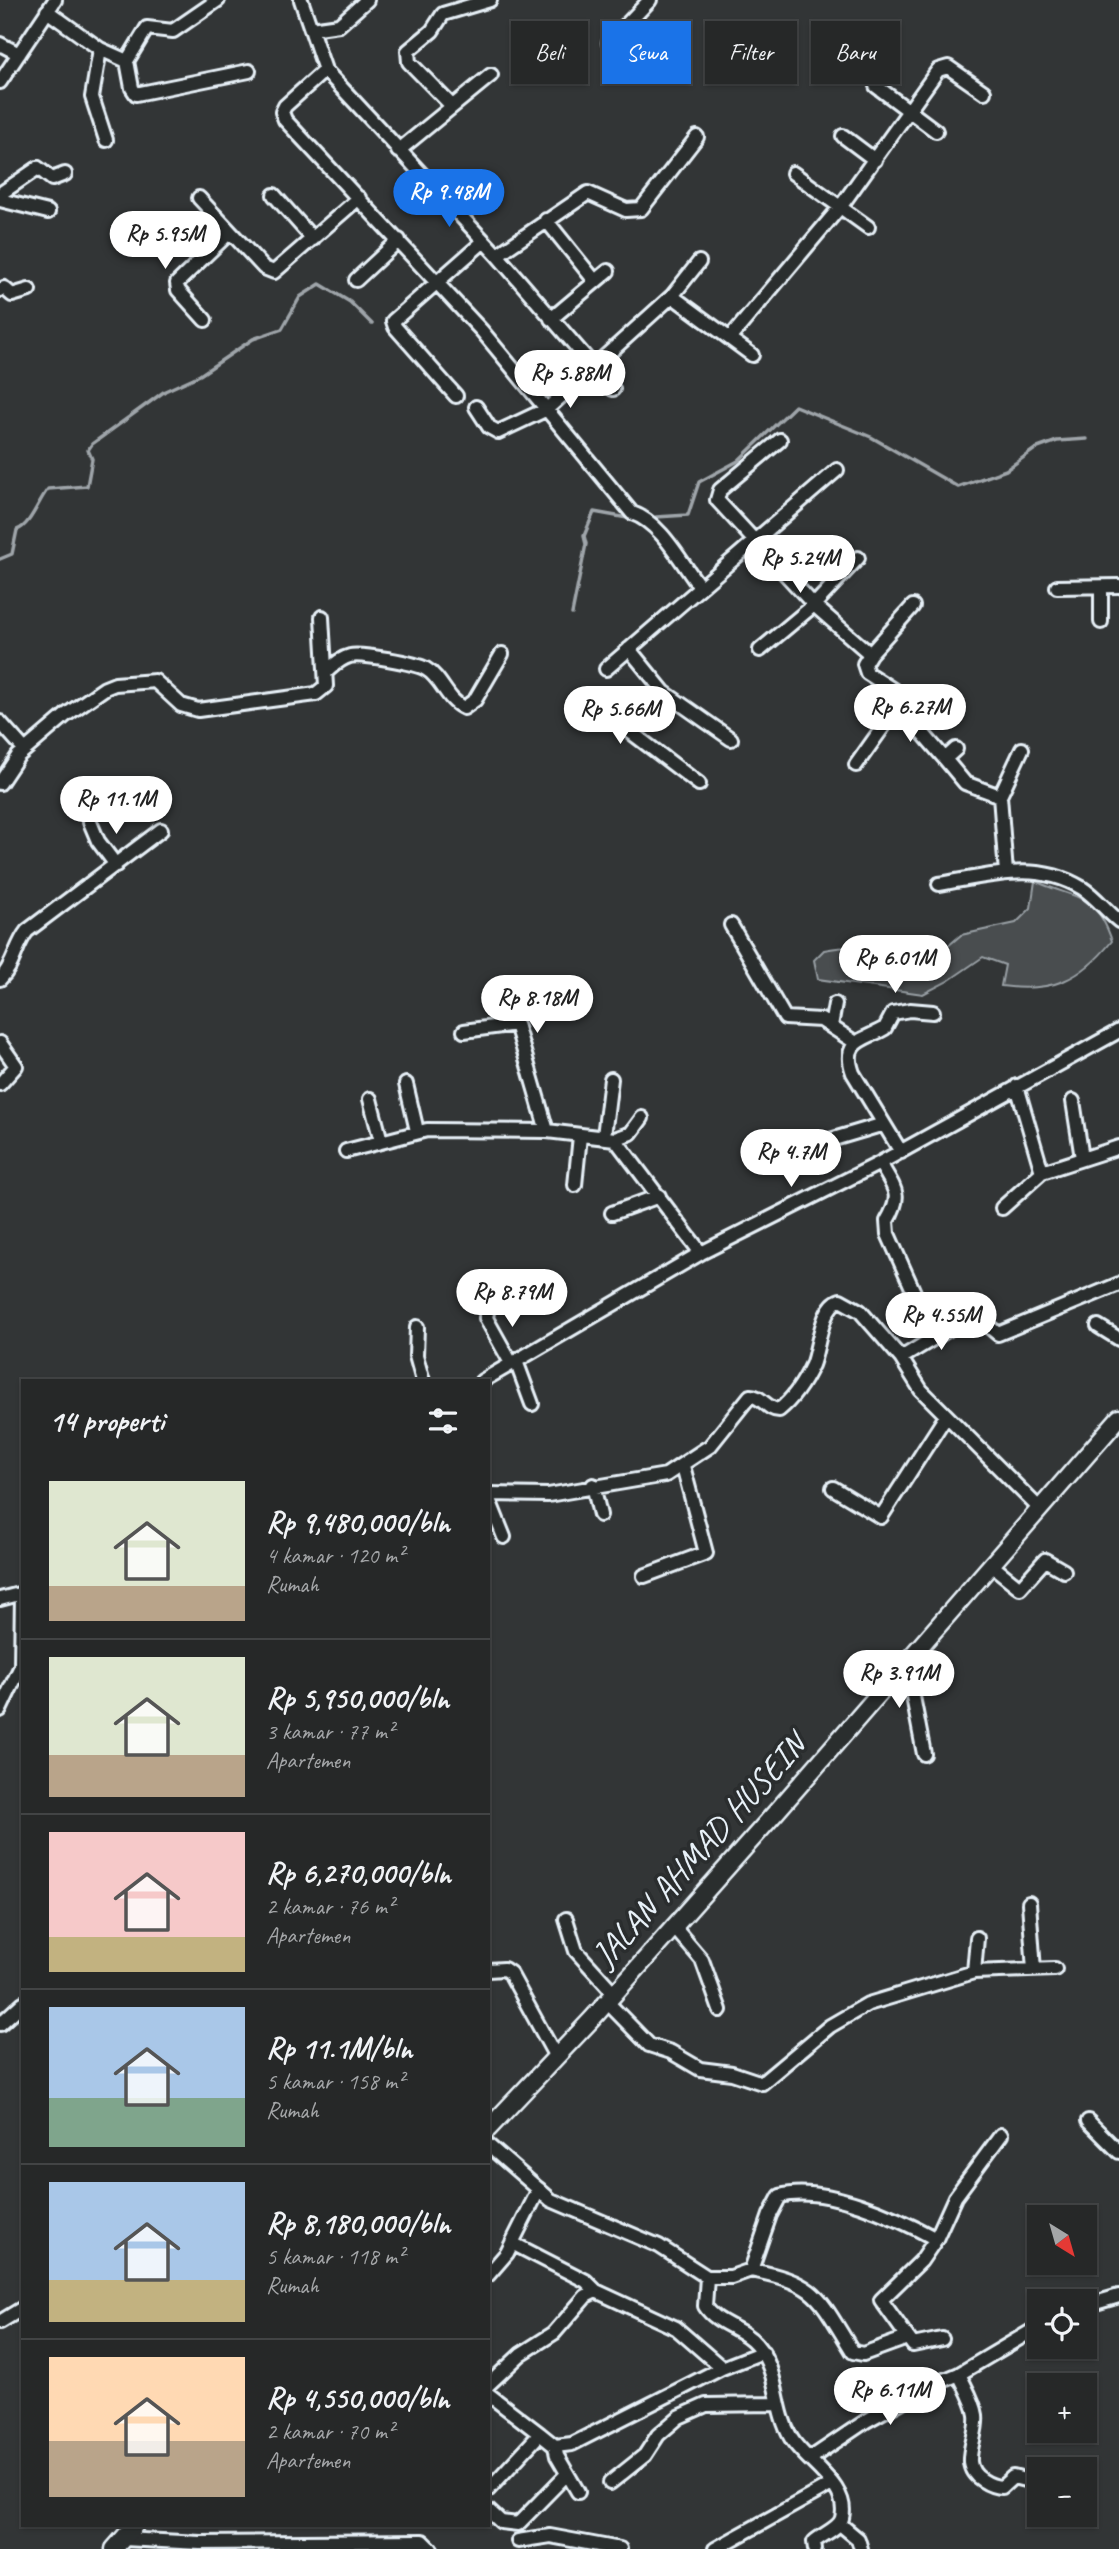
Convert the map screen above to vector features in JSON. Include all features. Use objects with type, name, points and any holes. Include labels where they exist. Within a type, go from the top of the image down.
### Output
[{"type":"main road","name":"JALAN AHMAD HUSEIN","points":[[490,2127],[777,1811],[1038,1507],[1119,1418]]},
{"type":"main road","points":[[119,2544],[133,2527]]},
{"type":"street","points":[[218,0],[173,30],[147,28],[127,61],[132,88],[136,94],[249,71]]},
{"type":"street","points":[[301,0],[325,70],[497,255],[613,389]]},
{"type":"street","points":[[311,29],[339,25],[367,0]]},
{"type":"street","points":[[451,105],[409,62],[408,51],[432,31],[440,16],[490,0]]},
{"type":"street","points":[[629,21],[650,0]]},
{"type":"street","points":[[0,82],[51,6],[100,49],[127,61]]},
{"type":"street","points":[[0,44],[19,54]]},
{"type":"street","points":[[100,49],[92,97],[106,140]]},
{"type":"street","points":[[730,338],[841,206],[911,111],[933,75],[942,67],[948,67],[984,92]]},
{"type":"street","points":[[325,70],[285,106],[282,112],[547,408],[632,513],[645,517],[700,587]]},
{"type":"street","points":[[398,151],[491,75]]},
{"type":"street","points":[[876,86],[936,131]]},
{"type":"street","points":[[843,136],[875,160]]},
{"type":"street","points":[[497,255],[588,193],[626,211],[641,209],[697,137]]},
{"type":"street","points":[[0,194],[38,168],[52,179],[65,174]]},
{"type":"street","points":[[793,173],[868,227]]},
{"type":"street","points":[[274,195],[313,239]]},
{"type":"street","points":[[199,198],[270,272],[279,270],[359,198]]},
{"type":"street","points":[[0,200],[48,212]]},
{"type":"street","points":[[546,220],[595,281]]},
{"type":"street","points":[[205,320],[178,290],[177,283],[230,232]]},
{"type":"street","points":[[356,280],[398,240]]},
{"type":"street","points":[[456,396],[394,324],[403,310],[484,241]]},
{"type":"street","points":[[476,407],[489,427],[498,432],[547,408],[672,296],[699,262]]},
{"type":"street","points":[[551,318],[608,271]]},
{"type":"street","points":[[0,289],[4,288],[12,295],[29,290]]},
{"type":"street","points":[[672,296],[752,355]]},
{"type":"street","points":[[780,440],[717,494],[717,500],[814,605],[870,654]]},
{"type":"street","points":[[606,669],[836,470]]},
{"type":"street","points":[[760,650],[814,605],[858,558]]},
{"type":"street","points":[[1057,587],[1119,586]]},
{"type":"street","points":[[1101,587],[1101,622]]},
{"type":"street","points":[[856,765],[901,707],[902,700],[898,693],[864,669],[870,654],[914,606]]},
{"type":"street","points":[[0,783],[25,750],[66,715],[115,684],[155,681],[181,705],[198,710],[316,694],[327,686],[322,617]]},
{"type":"street","points":[[629,649],[664,692],[731,739]]},
{"type":"street","points":[[327,671],[344,658],[355,655],[419,666],[429,671],[452,701],[464,708],[475,700],[502,654]]},
{"type":"street","points":[[664,692],[628,730],[699,784]]},
{"type":"street","points":[[901,707],[965,783],[1000,796]]},
{"type":"street","points":[[0,722],[25,750]]},
{"type":"street","points":[[945,759],[956,749]]},
{"type":"street","points":[[1006,873],[1000,796],[1022,749]]},
{"type":"street","points":[[90,822],[98,841],[116,864]]},
{"type":"street","points":[[0,979],[10,968],[18,943],[27,931],[161,830]]},
{"type":"street","points":[[939,884],[1006,873],[1057,874],[1091,894],[1119,921]]},
{"type":"street","points":[[731,925],[785,1018],[821,1020],[856,1043]]},
{"type":"street","points":[[831,1026],[835,1004]]},
{"type":"street","points":[[901,1152],[849,1063],[856,1043],[868,1034],[885,1028],[890,1017],[900,1010],[933,1012]]},
{"type":"street","points":[[464,1031],[516,1024],[547,1130]]},
{"type":"street","points":[[485,1379],[701,1253],[901,1152],[1119,1031]]},
{"type":"street","points":[[0,1043],[16,1066],[0,1084]]},
{"type":"street","points":[[611,1079],[610,1137],[659,1196],[701,1253]]},
{"type":"street","points":[[406,1084],[416,1130]]},
{"type":"street","points":[[1017,1086],[1042,1172]]},
{"type":"street","points":[[370,1099],[381,1141]]},
{"type":"street","points":[[1073,1101],[1082,1158]]},
{"type":"street","points":[[346,1151],[416,1130],[547,1130],[580,1136],[610,1137],[631,1133],[642,1118]]},
{"type":"street","points":[[810,1146],[884,1124]]},
{"type":"street","points":[[575,1185],[580,1136]]},
{"type":"street","points":[[1002,1208],[1042,1172],[1119,1147]]},
{"type":"street","points":[[880,1163],[897,1196],[896,1207],[887,1222],[888,1234],[934,1337]]},
{"type":"street","points":[[612,1213],[659,1196]]},
{"type":"street","points":[[901,1358],[974,1314],[994,1332],[1003,1332],[1083,1296],[1119,1284]]},
{"type":"street","points":[[489,1300],[486,1318],[514,1362],[532,1404]]},
{"type":"street","points":[[490,1495],[548,1495],[593,1485],[657,1478],[683,1466],[710,1446],[748,1397],[754,1395],[774,1410],[779,1410],[788,1402],[812,1365],[828,1312],[836,1301],[846,1301],[860,1311],[901,1358],[920,1390],[1038,1507]]},
{"type":"street","points":[[1098,1326],[1119,1339]]},
{"type":"street","points":[[417,1327],[416,1356],[422,1379]]},
{"type":"street","points":[[833,1488],[881,1517],[912,1473],[946,1416]]},
{"type":"street","points":[[644,1576],[706,1553],[683,1466]]},
{"type":"street","points":[[593,1485],[600,1515]]},
{"type":"street","points":[[490,1500],[504,1537]]},
{"type":"street","points":[[989,1564],[1020,1588],[1024,1587],[1045,1560],[1064,1571]]},
{"type":"street","points":[[0,1599],[21,1593]]},
{"type":"street","points":[[906,1660],[924,1754]]},
{"type":"street","points":[[0,1710],[21,1666]]},
{"type":"street","points":[[1030,1903],[1034,1970]]},
{"type":"street","points":[[566,1919],[576,1951],[649,2045],[671,2052],[701,2069],[732,2073],[762,2083],[830,2026],[868,2004],[974,1972],[1055,1969]]},
{"type":"street","points":[[673,1926],[702,1960],[720,2010]]},
{"type":"street","points":[[974,1972],[977,1938]]},
{"type":"street","points":[[490,1970],[504,1969],[510,1973],[556,2057]]},
{"type":"street","points":[[0,2024],[21,2005]]},
{"type":"street","points":[[1088,2122],[1116,2144]]},
{"type":"street","points":[[942,2339],[915,2346],[906,2338],[881,2300],[921,2261],[936,2239],[955,2197],[1001,2135]]},
{"type":"street","points":[[490,2147],[551,2200],[659,2246],[707,2277],[731,2277],[751,2270],[798,2283],[817,2294],[853,2352],[863,2354],[906,2338]]},
{"type":"street","points":[[490,2272],[512,2243],[539,2189]]},
{"type":"street","points":[[751,2270],[775,2205],[780,2196],[794,2192],[871,2206],[936,2239]]},
{"type":"street","points":[[512,2243],[586,2281],[596,2291],[676,2328],[722,2368]]},
{"type":"street","points":[[707,2277],[705,2306],[710,2314],[753,2340],[763,2352],[776,2378],[778,2404],[792,2440],[832,2484],[842,2508],[840,2524],[814,2542],[815,2549]]},
{"type":"street","points":[[490,2383],[521,2354],[554,2333],[586,2297],[596,2291]]},
{"type":"street","points":[[1097,2302],[1119,2296]]},
{"type":"street","points":[[0,2322],[21,2309]]},
{"type":"street","points":[[811,2458],[878,2414],[959,2374],[1027,2334]]},
{"type":"street","points":[[555,2446],[572,2444],[597,2433],[722,2368],[763,2352]]},
{"type":"street","points":[[959,2374],[976,2414],[977,2428],[968,2463],[972,2473],[996,2487],[1002,2487],[1013,2477],[1025,2480]]},
{"type":"street","points":[[490,2396],[555,2446],[578,2492]]},
{"type":"street","points":[[610,2483],[645,2455],[658,2435],[679,2417],[706,2405],[778,2404]]},
{"type":"street","points":[[490,2488],[540,2434]]},
{"type":"street","points":[[490,2512],[501,2522],[518,2524],[567,2474]]},
{"type":"street","points":[[715,2549],[832,2484]]},
{"type":"street","points":[[840,2524],[858,2539],[861,2549]]},
{"type":"street","points":[[511,2525],[521,2545],[550,2536],[620,2549]]},
{"type":"street","points":[[119,2544],[423,2540],[431,2549]]},
{"type":"shaded area","points":[[1035,881],[1073,895],[1091,905],[1099,913],[1112,941],[1089,965],[1064,981],[1036,987],[1001,986],[1005,965],[983,957],[923,994],[818,979],[814,960],[824,950],[867,947],[941,952],[961,935],[1016,923],[1031,908]]},
{"type":"waterway","points":[[0,559],[12,554],[17,530],[30,518],[48,489],[87,486],[92,459],[88,450],[92,444],[165,391],[200,375],[253,339],[282,329],[300,297],[320,284],[350,302],[372,324]]},
{"type":"waterway","points":[[656,517],[688,515],[699,482],[738,461],[795,406],[871,437],[958,487],[1006,470],[1035,449],[1057,441],[1087,439]]},
{"type":"waterway","points":[[572,614],[586,544],[584,536],[594,512],[633,519]]}]
